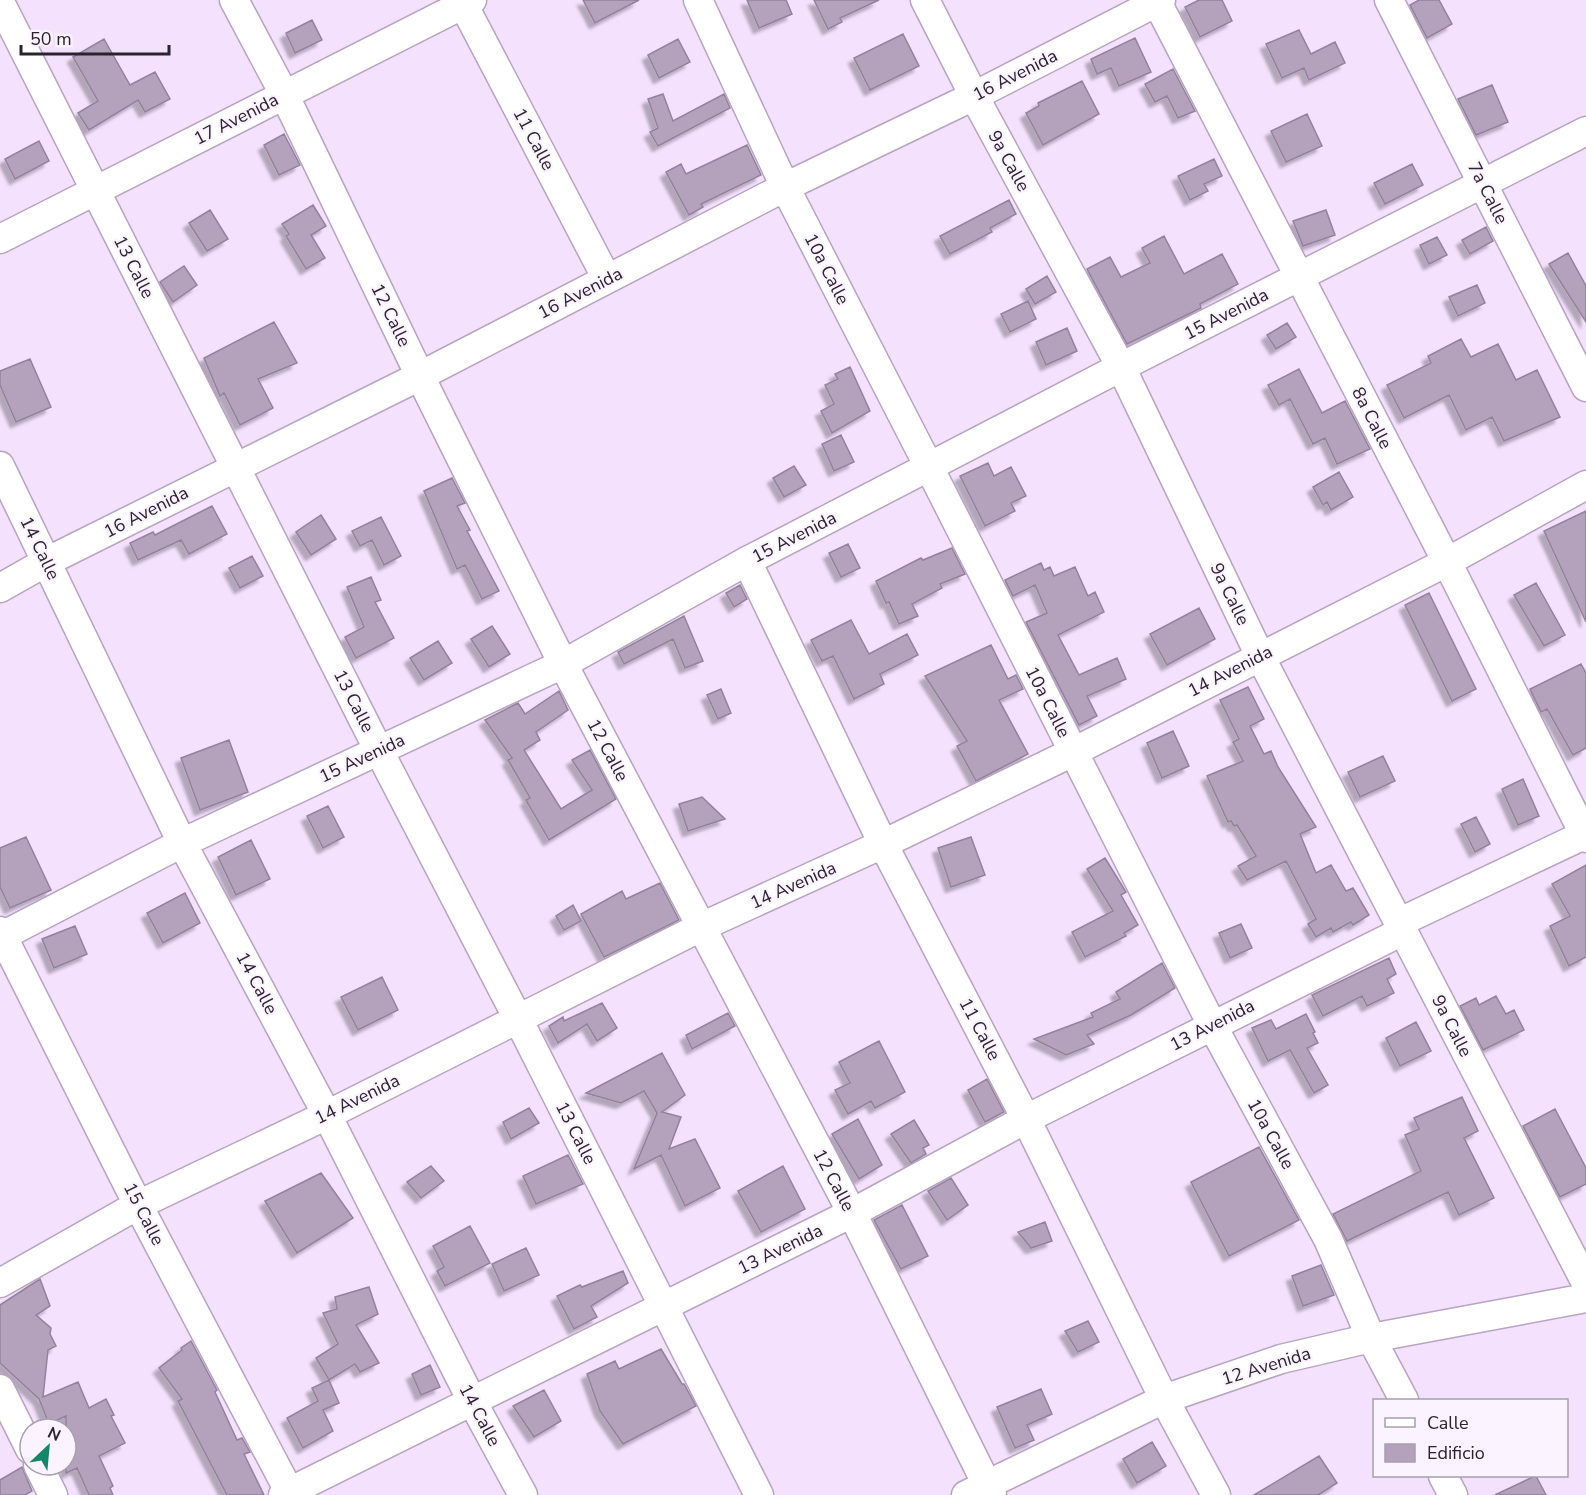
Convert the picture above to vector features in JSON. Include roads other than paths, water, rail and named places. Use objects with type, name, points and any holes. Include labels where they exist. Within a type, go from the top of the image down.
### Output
[{"type":"street","name":"12 Calle","points":[[234,0],[284,94],[420,376],[563,664],[852,1214],[981,1492]]},
{"type":"street","name":"10a Calle","points":[[698,0],[785,187],[1212,1025],[1328,1239],[1371,1338],[1403,1399]]},
{"type":"street","name":"9a Calle","points":[[925,0],[974,96],[1121,367],[1260,656],[1586,1283]]},
{"type":"street","name":"7a Calle","points":[[1389,0],[1586,387]]},
{"type":"street","name":"16 Avenida","points":[[0,588],[46,562],[420,376],[785,187],[974,96],[1158,1]]},
{"type":"street","name":"8a Calle","points":[[1158,1],[1586,836]]},
{"type":"street","name":"13 Calle","points":[[0,2],[759,1495]]},
{"type":"street","name":"17 Avenida","points":[[0,238],[465,2]]},
{"type":"street","name":"11 Calle","points":[[465,2],[607,279]]},
{"type":"street","name":"15 Avenida","points":[[1,935],[182,843],[563,664],[747,561],[1121,367],[1586,131]]},
{"type":"street","name":"14 Calle","points":[[0,466],[182,843],[327,1115],[522,1495]]},
{"type":"street","name":"14 Avenida","points":[[0,1283],[138,1204],[327,1115],[701,927],[883,844],[1073,752],[1447,562],[1586,485]]},
{"type":"street","name":"11 Calle","points":[[747,561],[883,844],[1026,1119],[1164,1399],[1216,1495]]},
{"type":"street","name":"13 Avenida","points":[[288,1494],[852,1214],[1026,1119],[1400,927],[1586,836]]},
{"type":"street","name":"15 Calle","points":[[1,935],[288,1494]]},
{"type":"street","name":"12 Avenida","points":[[981,1492],[1164,1399],[1281,1359],[1371,1338],[1586,1298]]},
{"type":"street","points":[[0,1389],[18,1425]]},
{"type":"street","points":[[44,1477],[53,1495]]},
{"type":"street","points":[[1444,1477],[1453,1495]]}]
